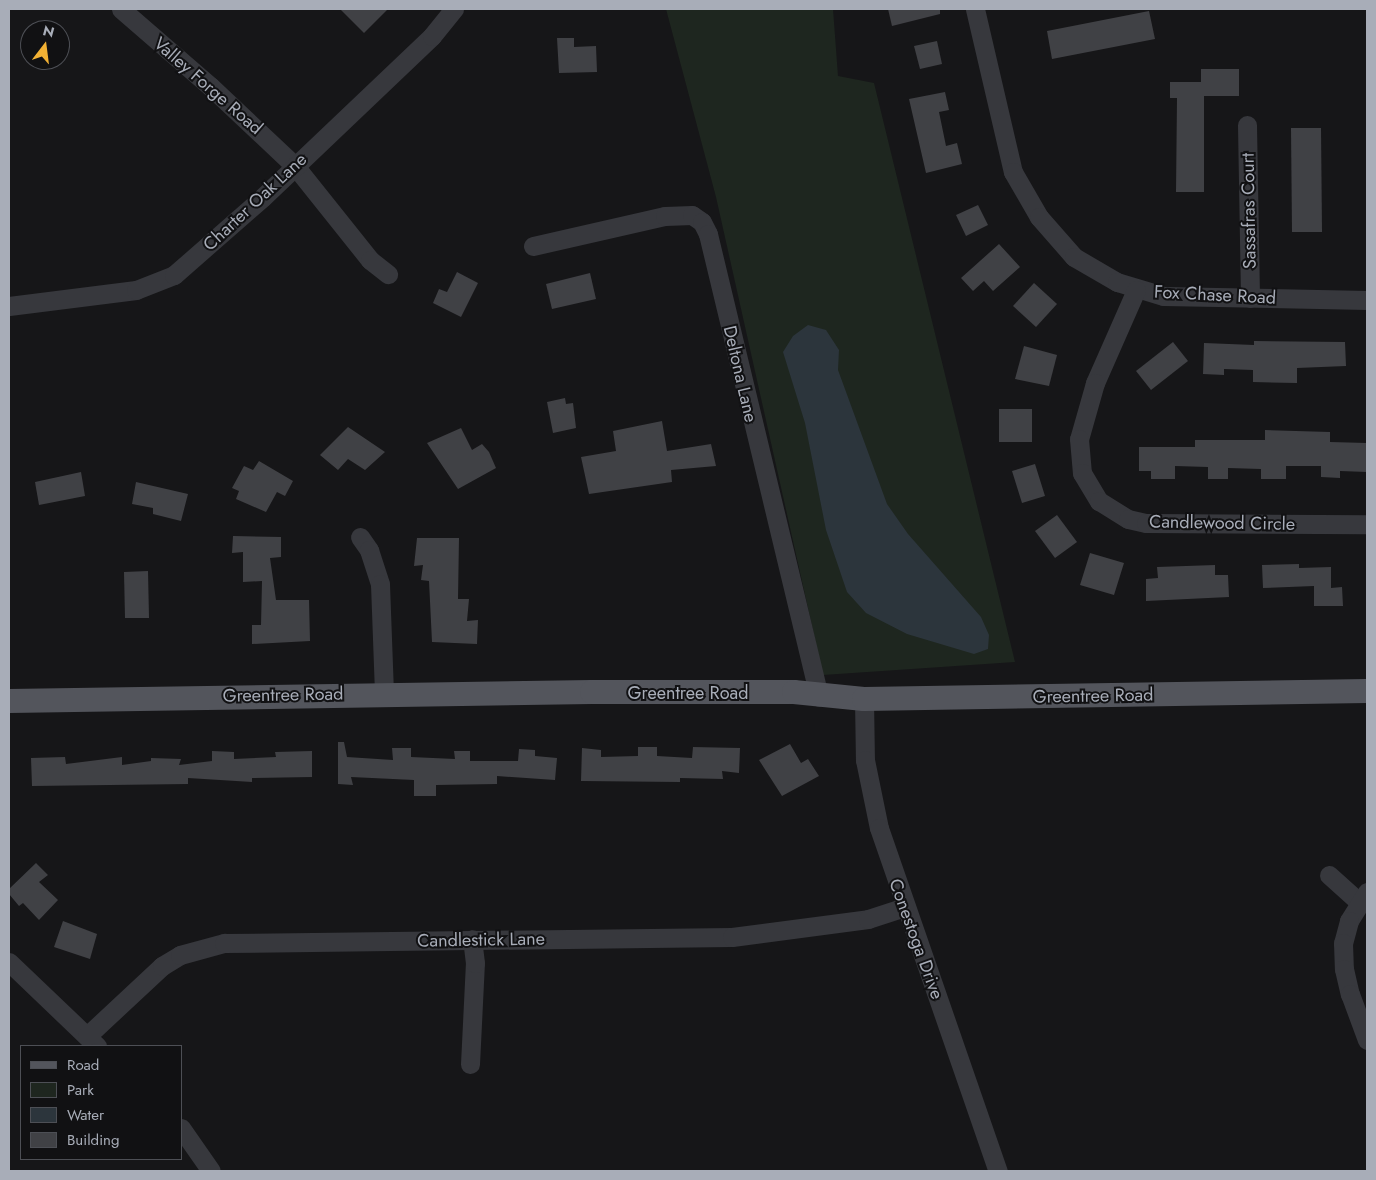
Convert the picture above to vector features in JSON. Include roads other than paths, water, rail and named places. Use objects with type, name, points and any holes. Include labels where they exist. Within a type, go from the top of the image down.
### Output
[{"type":"main road","name":"Greentree Road","points":[[9,700],[384,694],[794,692],[819,697],[864,699],[1367,691]]},
{"type":"street","name":"Valley Forge Road","points":[[121,9],[210,86],[295,166],[370,260],[388,274]]},
{"type":"street","name":"Charter Oak Lane","points":[[9,306],[118,293],[156,284],[174,275],[295,166],[432,36],[454,9]]},
{"type":"street","name":"Fox Chase Road","points":[[975,9],[1006,146],[1024,196],[1056,239],[1074,257],[1095,271],[1136,290],[1163,296],[1367,300]]},
{"type":"street","name":"Sassafras Court","points":[[1247,125],[1250,298]]},
{"type":"street","name":"Deltona Lane","points":[[533,246],[665,216],[692,215],[702,222],[708,234],[819,697]]},
{"type":"street","name":"Candlewood Circle","points":[[1136,290],[1095,383],[1079,439],[1082,473],[1099,501],[1128,519],[1146,523],[1367,524]]},
{"type":"street","points":[[360,537],[369,550],[380,584],[384,694]]},
{"type":"street","name":"Conestoga Drive","points":[[864,699],[862,726],[872,803],[904,907],[998,1171]]},
{"type":"street","points":[[1329,875],[1363,897],[1349,921],[1343,943],[1344,969],[1367,1040]]},
{"type":"street","name":"Candlestick Lane","points":[[92,1041],[162,966],[202,948],[224,943],[732,937],[868,919],[904,907]]},
{"type":"street","points":[[470,1064],[475,963],[472,939]]},
{"type":"street","points":[[9,962],[92,1041]]},
{"type":"street","points":[[182,1129],[210,1171]]},
{"type":"water","points":[[808,325],[826,330],[839,350],[838,370],[887,504],[908,534],[981,617],[989,635],[988,649],[974,654],[907,634],[866,613],[847,592],[826,530],[805,423],[783,352],[793,336]]}]
